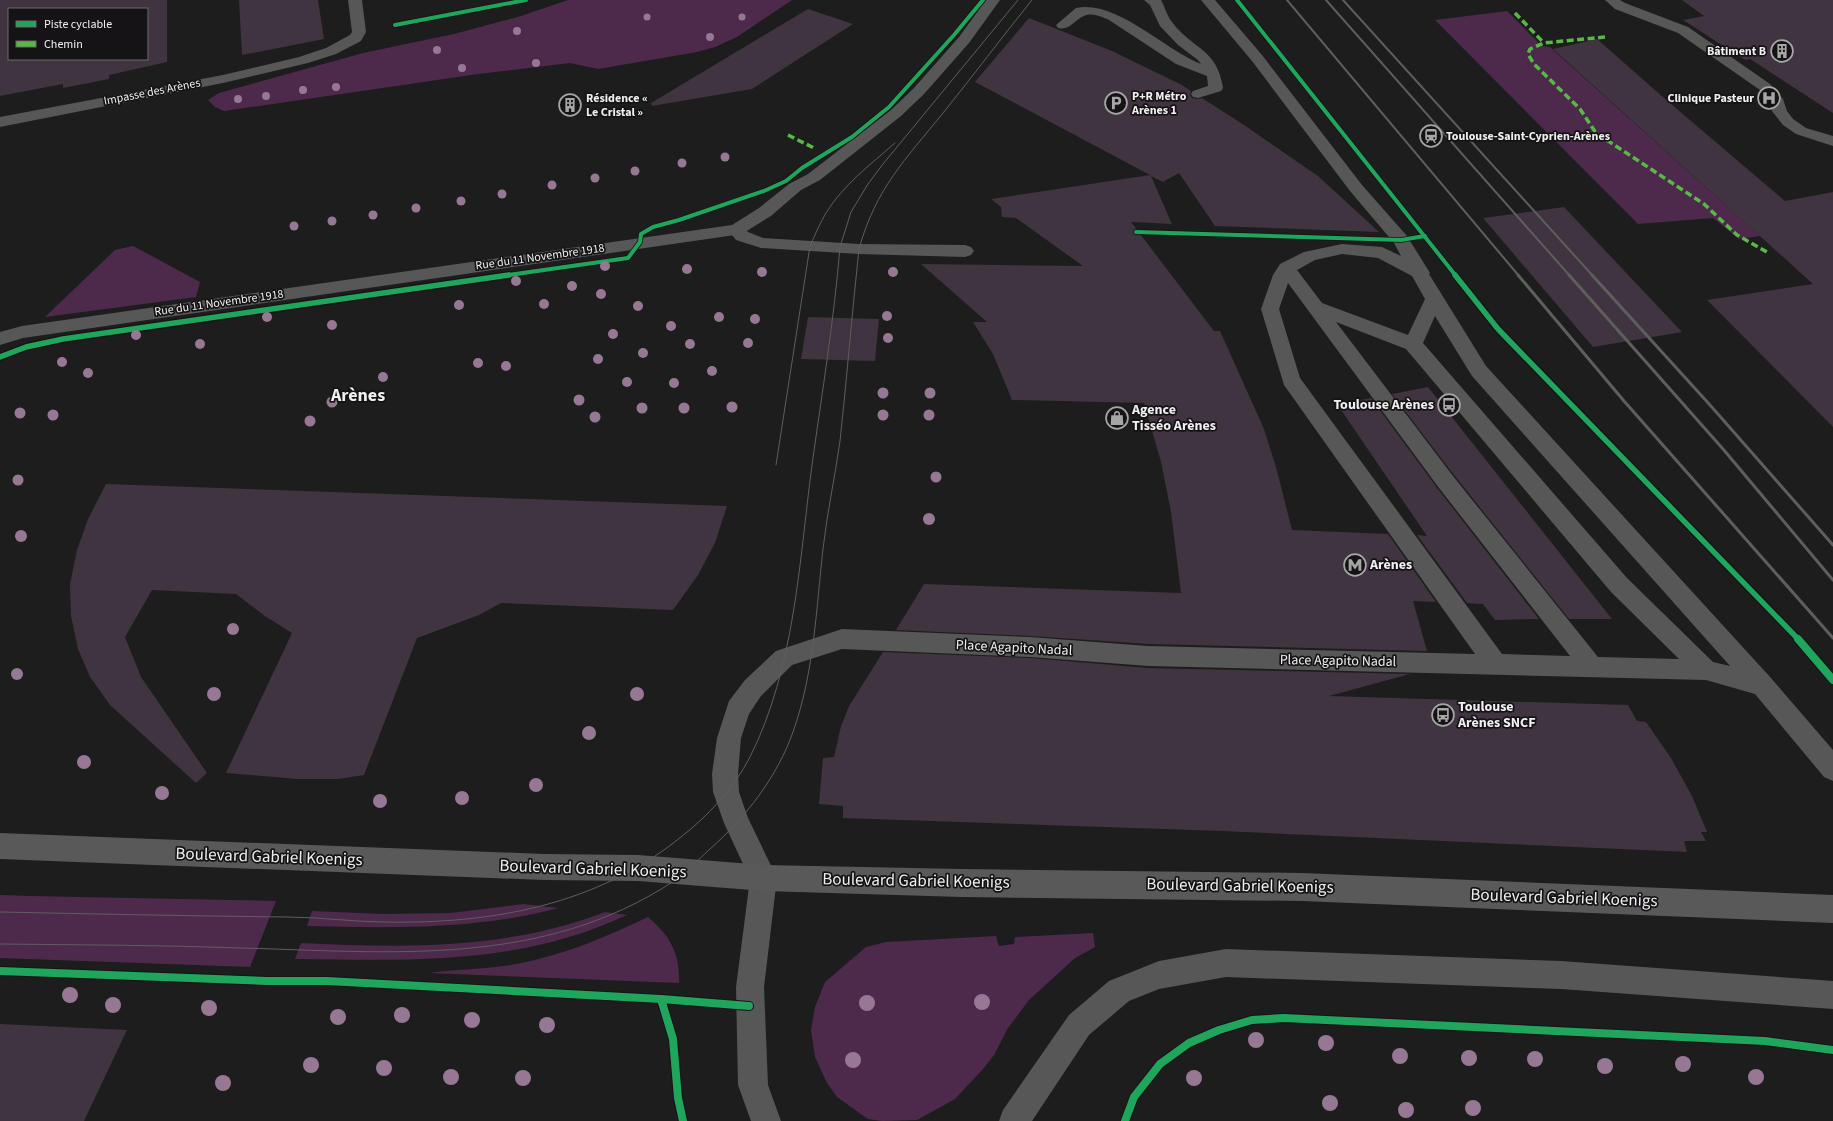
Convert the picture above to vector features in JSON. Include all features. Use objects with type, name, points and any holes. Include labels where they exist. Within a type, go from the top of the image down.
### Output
[{"type":"main road","name":"Boulevard Gabriel Koenigs","points":[[0,846],[544,867],[638,868],[764,878],[962,883],[1302,887],[1833,909]]},
{"type":"street","name":"Impasse des Arènes","points":[[0,122],[223,79],[303,60],[345,45],[356,38],[360,32],[355,0]]},
{"type":"street","name":"Rue du 11 Novembre 1918","points":[[0,338],[22,332],[622,245],[736,230],[765,212],[795,187],[814,177],[896,113],[919,91],[959,45],[993,0]]},
{"type":"street","points":[[1063,25],[1081,11],[1102,5],[1109,0]]},
{"type":"street","points":[[1208,0],[1257,58],[1356,188],[1401,240],[1421,273],[1434,299],[1479,370],[1763,686],[1833,769]]},
{"type":"street","points":[[1612,0],[1620,6],[1683,30],[1765,87],[1776,99],[1784,116],[1801,132],[1833,141]]},
{"type":"street","points":[[1153,2],[1165,23],[1183,42],[1204,57],[1214,74],[1216,88],[1198,94]]},
{"type":"street","points":[[1081,11],[1099,11],[1114,17],[1180,61],[1214,74]]},
{"type":"street","points":[[736,230],[742,236],[761,243],[965,251]]},
{"type":"street","points":[[1421,273],[1382,253],[1342,249],[1310,256],[1286,268],[1270,309],[1292,380],[1496,665]]},
{"type":"street","points":[[1286,268],[1446,482],[1592,667]]},
{"type":"street","points":[[1413,344],[1434,299]]},
{"type":"street","points":[[1315,307],[1413,344],[1619,584],[1706,670]]},
{"type":"street","name":"Place Agapito Nadal","points":[[764,878],[737,823],[726,792],[726,756],[733,721],[752,688],[784,658],[842,639],[1030,647],[1148,656],[1706,670],[1763,686]]},
{"type":"street","points":[[764,878],[750,987],[749,1006],[753,1085],[766,1121]]},
{"type":"street","points":[[1014,1121],[1079,1025],[1119,991],[1159,975],[1226,963],[1562,975],[1833,995]]},
{"type":"shaded area","points":[[568,0],[792,0],[737,37],[715,47],[697,52],[598,69],[570,63],[478,74],[224,111],[215,107],[208,100],[219,93],[363,53],[454,34],[521,16]]},
{"type":"shaded area","points":[[1507,11],[1542,46],[1550,47],[1760,236],[1739,239],[1713,218],[1638,224],[1435,20]]},
{"type":"shaded area","points":[[133,246],[200,282],[196,297],[45,317],[115,250]]},
{"type":"shaded area","points":[[0,895],[276,901],[250,967],[0,958]]},
{"type":"shaded area","points":[[523,904],[558,908],[527,915],[465,924],[402,927],[307,926],[312,911],[383,914],[451,913]]},
{"type":"shaded area","points":[[605,912],[627,915],[586,932],[545,944],[505,952],[422,959],[295,959],[301,943],[379,946],[455,944],[530,934]]},
{"type":"shaded area","points":[[648,917],[668,938],[672,946],[678,963],[679,983],[429,973],[529,962],[581,946]]},
{"type":"shaded area","points":[[1093,933],[1095,947],[1075,958],[1029,1000],[1008,1028],[994,1055],[955,1099],[917,1120],[882,1121],[868,1119],[837,1097],[827,1083],[815,1057],[811,1030],[815,1007],[825,982],[866,947],[886,942],[996,936],[999,946],[1014,944],[1015,937]]},
{"type":"building","points":[[0,0],[167,0],[167,62],[109,75],[109,79],[63,88],[63,84],[0,96]]},
{"type":"building","points":[[239,0],[318,0],[324,39],[242,55]]},
{"type":"building","name":"Bâtiment B","points":[[1682,0],[1833,0],[1833,113],[1750,59],[1745,60],[1683,20],[1704,16]]},
{"type":"building","points":[[808,9],[853,24],[752,89],[652,106],[651,103]]},
{"type":"building","points":[[1029,18],[1112,51],[1182,85],[1191,91],[1190,95],[1192,98],[1202,98],[1318,176],[1379,232],[1215,226],[1179,173],[1163,182],[1151,176],[1172,224],[1131,222],[1214,331],[1220,331],[1264,429],[1276,467],[1292,530],[1388,534],[1436,602],[1413,601],[1427,651],[1148,644],[1030,636],[896,630],[924,584],[1181,593],[1171,512],[1161,462],[1144,403],[1012,400],[993,354],[973,322],[987,322],[921,264],[1083,266],[1016,218],[1002,217],[1001,207],[991,199],[1150,175],[975,82]]},
{"type":"building","points":[[1597,39],[1785,201],[1833,192],[1833,427],[1707,300],[1813,284],[1553,49]]},
{"type":"building","points":[[1564,207],[1682,332],[1593,347],[1483,218]]},
{"type":"building","points":[[808,317],[879,319],[875,361],[801,359]]},
{"type":"building","points":[[1428,387],[1612,619],[1569,619],[1454,475],[1392,394]]},
{"type":"building","points":[[1371,398],[1438,489],[1539,619],[1495,620],[1483,604],[1467,603],[1417,535],[1427,536],[1337,404]]},
{"type":"building","points":[[106,484],[727,506],[715,543],[698,575],[673,610],[501,603],[479,615],[417,638],[364,775],[338,779],[297,779],[226,773],[292,633],[265,616],[236,594],[152,590],[125,637],[141,677],[207,773],[196,783],[110,705],[90,677],[78,649],[71,616],[70,584],[77,550],[88,519]]},
{"type":"building","points":[[883,652],[1030,658],[1148,668],[1410,674],[1329,696],[1628,705],[1637,721],[1646,722],[1671,758],[1692,796],[1707,832],[1701,832],[1706,841],[1684,841],[1687,852],[1222,831],[843,818],[843,806],[819,804],[823,758],[834,757],[841,726],[849,706]]},
{"type":"building","points":[[0,1024],[127,1030],[84,1121],[0,1121]]},
{"type":"tram line","points":[[0,912],[299,917],[386,922],[426,922],[504,914],[542,906],[579,894],[614,879],[649,860],[681,837],[701,820],[720,801],[736,780],[750,757],[765,723],[777,687],[786,651],[799,577],[840,247],[851,212],[868,184],[883,164],[1018,0]]},
{"type":"tram line","points":[[0,944],[181,946],[353,951],[464,949],[519,941],[572,929],[624,909],[674,881],[688,870],[736,824],[759,795],[786,749],[800,710],[810,665],[825,536],[840,441],[859,249],[866,228],[874,209],[893,176],[1032,0]]},
{"type":"tram line","points":[[776,465],[810,246],[826,213],[841,193],[858,175],[895,143]]},
{"type":"railway","points":[[1287,0],[1519,276]]},
{"type":"railway","points":[[1326,0],[1570,276]]},
{"type":"railway","points":[[1343,0],[1593,276]]},
{"type":"railway","points":[[1518,275],[1624,401],[1833,638]]},
{"type":"railway","points":[[1569,275],[1723,449],[1833,580]]},
{"type":"railway","points":[[1592,275],[1710,405],[1833,545]]},
{"type":"marked path","points":[[1515,13],[1544,43]]},
{"type":"marked path","points":[[1605,37],[1544,43],[1530,49],[1528,54],[1534,64],[1580,109],[1591,128],[1596,133],[1704,204],[1737,235],[1767,252]]},
{"type":"marked path","points":[[788,135],[814,148]]},
{"type":"cycle path","points":[[395,25],[526,0]]},
{"type":"cycle path","points":[[0,357],[26,347],[63,339],[628,258],[640,242],[641,234],[653,227],[679,220],[764,191],[786,181],[802,168],[852,137],[889,107],[954,35],[983,0]]},
{"type":"cycle path","points":[[1237,0],[1498,329],[1788,628],[1833,680]]},
{"type":"cycle path","points":[[1136,232],[1401,240],[1425,236]]},
{"type":"cycle path","points":[[0,971],[267,981],[327,981],[661,999],[749,1006]]},
{"type":"cycle path","points":[[661,999],[673,1039],[678,1098],[683,1121]]},
{"type":"cycle path","points":[[1125,1121],[1134,1097],[1160,1064],[1189,1043],[1219,1030],[1252,1020],[1284,1018],[1765,1041],[1833,1050]]},
{"type":"place","name":"Bâtiment B","points":[[1782,51]]},
{"type":"place","name":"Clinique Pasteur","points":[[1769,98]]},
{"type":"place","name":"P+R Métro Arènes 1","points":[[1116,103]]},
{"type":"place","name":"Résidence « Le Cristal »","points":[[570,105]]},
{"type":"place","name":"Toulouse-Saint-Cyprien-Arènes","points":[[1431,136]]},
{"type":"place","name":"Toulouse Arènes","points":[[1449,405]]},
{"type":"place","name":"Agence Tisséo Arènes","points":[[1117,418]]},
{"type":"place","name":"Arènes","points":[[1355,565]]},
{"type":"place","name":"Toulouse Arènes SNCF","points":[[1443,715]]},
{"type":"district","name":"Arènes","points":[[358,395]]}]
